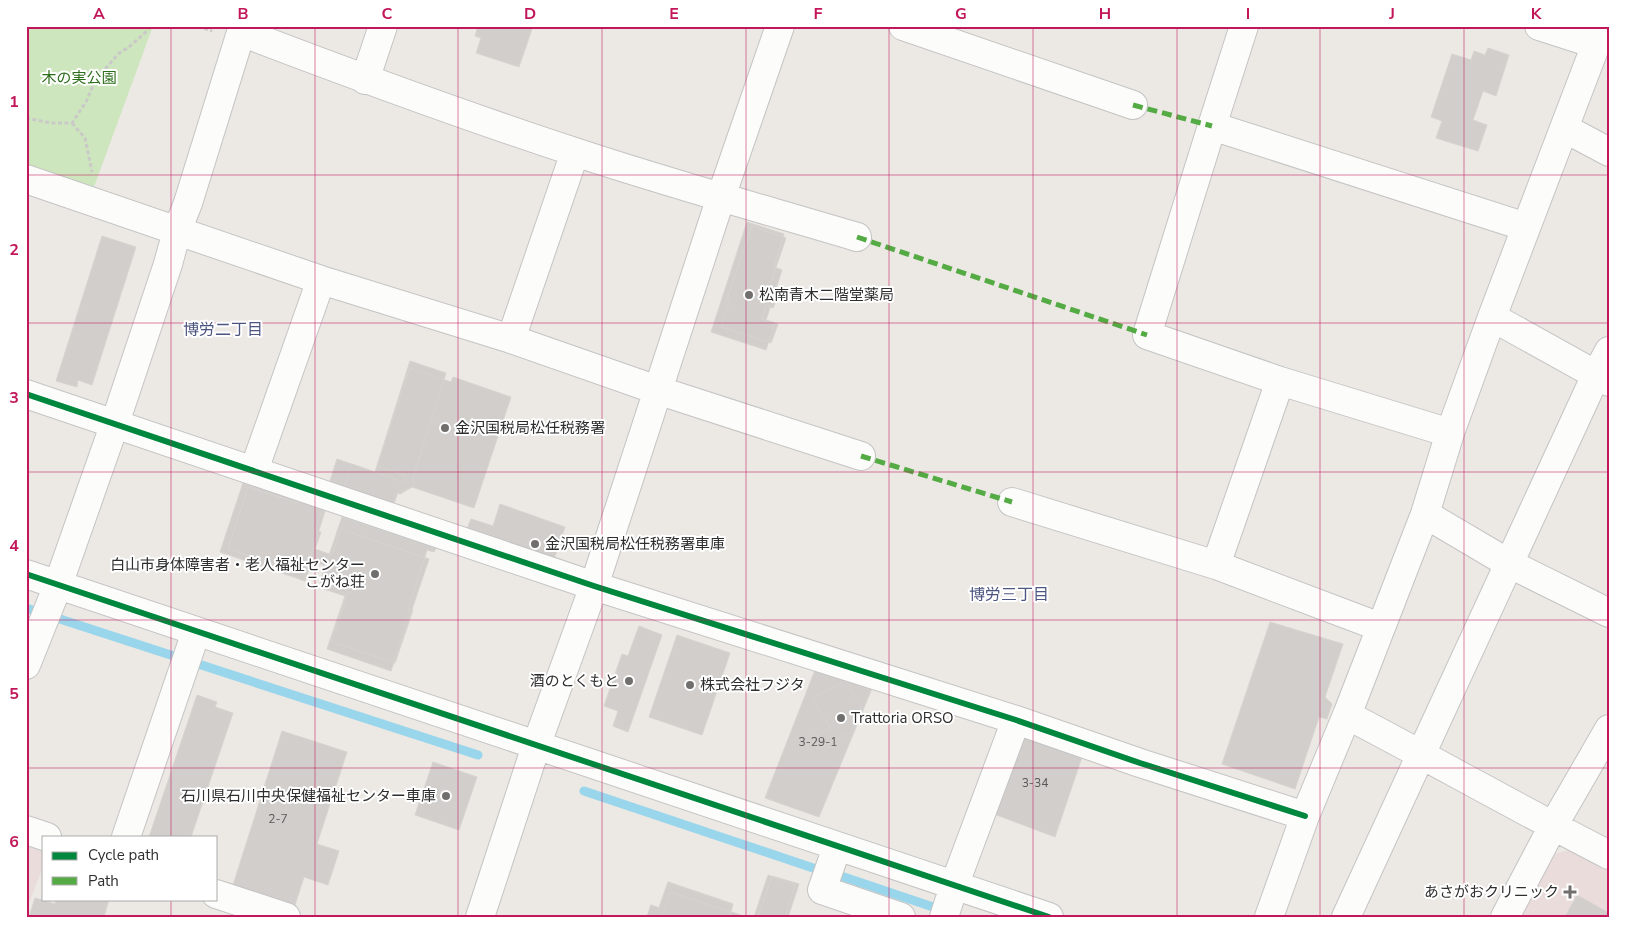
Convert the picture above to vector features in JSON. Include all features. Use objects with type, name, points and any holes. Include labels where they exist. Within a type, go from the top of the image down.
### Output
[{"type":"street","points":[[366,80],[383,26]]},
{"type":"street","points":[[480,917],[536,746],[594,586],[721,197],[780,26]]},
{"type":"street","points":[[903,26],[1133,105]]},
{"type":"street","points":[[1244,26],[1147,335],[1280,381],[1450,433]]},
{"type":"street","points":[[1269,917],[1306,816],[1424,514],[1450,433],[1492,317],[1599,35],[1538,26]]},
{"type":"street","points":[[26,665],[115,424],[168,264],[177,231],[188,203],[242,29],[366,80],[575,152],[857,237]]},
{"type":"street","points":[[1212,126],[1526,227]]},
{"type":"street","points":[[1564,128],[1609,152]]},
{"type":"street","points":[[511,340],[575,152]]},
{"type":"street","points":[[26,178],[321,280],[511,340],[657,390],[861,456]]},
{"type":"street","points":[[254,470],[321,280]]},
{"type":"street","points":[[1492,317],[1602,378]]},
{"type":"street","points":[[1346,917],[1508,563],[1602,378],[1609,351]]},
{"type":"street","points":[[1216,565],[1280,381]]},
{"type":"street","points":[[26,394],[594,586],[1016,720],[1140,763],[1306,816]]},
{"type":"street","points":[[1012,502],[1216,565],[1380,627]]},
{"type":"street","points":[[1424,514],[1508,563],[1609,613]]},
{"type":"street","points":[[26,574],[49,606],[189,651],[536,746],[1049,917]]},
{"type":"street","points":[[126,836],[189,651]]},
{"type":"street","points":[[1347,715],[1609,855]]},
{"type":"street","points":[[944,917],[1016,720]]},
{"type":"street","points":[[1505,917],[1552,826],[1609,729]]},
{"type":"street","points":[[26,830],[44,836]]},
{"type":"street","points":[[837,847],[822,890],[901,917]]},
{"type":"street","points":[[218,895],[286,917]]},
{"type":"path","points":[[72,123],[86,102],[95,81],[118,54],[135,42],[147,31],[149,26]]},
{"type":"path","points":[[26,118],[51,123],[72,123],[85,138],[93,182],[86,200]]},
{"type":"shaded area","points":[[26,839],[42,845],[42,869],[26,911]]},
{"type":"shaded area","name":"あさがおクリニック","points":[[1574,849],[1609,868],[1609,917],[1518,917],[1550,855]]},
{"type":"green space","name":"木の実公園","points":[[26,26],[153,26],[94,187],[26,166]]},
{"type":"building","points":[[478,26],[533,26],[519,67],[476,53],[481,38],[475,36]]},
{"type":"building","points":[[1488,48],[1509,55],[1496,96],[1483,91],[1473,120],[1487,125],[1478,151],[1436,138],[1442,121],[1431,117],[1452,54],[1471,60],[1474,51],[1485,55]]},
{"type":"building","name":"松南青木二階堂薬局","points":[[747,222],[784,234],[774,267],[782,270],[766,320],[775,323],[766,350],[711,332]]},
{"type":"building","name":"松南青木二階堂薬局","points":[[752,226],[786,238],[766,297],[776,301],[773,308],[766,305],[762,319],[778,324],[771,343],[721,327],[730,300],[727,299]]},
{"type":"building","points":[[102,236],[136,247],[92,385],[78,380],[77,387],[56,381]]},
{"type":"building","points":[[410,361],[446,373],[412,481],[414,482],[412,487],[400,494],[397,493],[394,504],[344,487],[351,464],[404,482],[406,476],[377,466]]},
{"type":"building","name":"金沢国税局松任税務署","points":[[410,368],[451,382],[453,377],[511,397],[474,508],[412,487],[398,492],[393,506],[329,484],[337,459],[375,472]]},
{"type":"building","name":"白山市身体障害者・老人福祉センター こがね荘","points":[[243,483],[294,500],[296,497],[323,508],[315,530],[321,532],[315,549],[332,555],[341,529],[429,559],[391,671],[327,649],[345,596],[321,588],[328,567],[312,561],[305,581],[220,552]]},
{"type":"building","points":[[248,487],[298,503],[299,499],[326,508],[305,574],[228,549]]},
{"type":"building","name":"金沢国税局松任税務署車庫","points":[[500,504],[565,527],[554,559],[467,529],[471,519],[493,526]]},
{"type":"building","points":[[342,517],[436,548],[434,552],[427,550],[408,609],[413,610],[395,663],[331,642],[348,591],[320,582]]},
{"type":"building","points":[[1270,622],[1343,644],[1325,697],[1332,704],[1327,719],[1319,717],[1295,789],[1222,764]]},
{"type":"building","name":"酒のとくもと","points":[[639,626],[662,635],[628,732],[613,726],[618,711],[604,706],[622,654],[628,656]]},
{"type":"building","name":"株式会社フジタ","points":[[677,635],[730,653],[702,735],[649,717]]},
{"type":"building","name":"Trattoria ORSO","points":[[817,665],[873,686],[819,817],[765,798]]},
{"type":"building","name":"Trattoria ORSO","points":[[846,680],[862,709],[853,731],[817,749],[812,737],[830,728],[813,698]]},
{"type":"building","points":[[197,695],[217,702],[215,707],[233,713],[191,836],[149,836]]},
{"type":"building","points":[[282,731],[347,752],[317,844],[339,851],[328,885],[304,877],[295,905],[233,885]]},
{"type":"building","points":[[1034,736],[1083,754],[1055,837],[986,811],[1011,743]]},
{"type":"building","name":"石川県石川中央保健福祉センター車庫","points":[[433,762],[477,777],[459,830],[415,815]]},
{"type":"building","points":[[768,875],[795,885],[785,917],[754,917]]},
{"type":"building","points":[[772,876],[799,884],[788,917],[758,917]]},
{"type":"building","points":[[668,882],[733,904],[729,917],[647,917],[651,905],[659,908]]},
{"type":"building","points":[[668,882],[733,904],[729,917],[647,917],[651,905],[659,908]]},
{"type":"building","points":[[670,892],[741,915],[740,917],[662,917]]},
{"type":"building","name":"あさがおクリニック","points":[[1577,895],[1609,913],[1609,917],[1565,917]]},
{"type":"building","points":[[35,898],[55,904],[56,900],[109,900],[104,917],[29,917]]},
{"type":"waterway","points":[[26,608],[478,755]]},
{"type":"waterway","points":[[584,791],[819,870]]},
{"type":"waterway","points":[[844,877],[933,907]]},
{"type":"marked path","points":[[1133,105],[1212,126]]},
{"type":"marked path","points":[[857,237],[1147,335]]},
{"type":"marked path","points":[[861,456],[1012,502]]},
{"type":"cycle path","points":[[26,394],[594,586],[1016,720],[1140,763],[1305,816]]},
{"type":"cycle path","points":[[26,574],[1049,917]]},
{"type":"place","name":"松南青木二階堂薬局","points":[[749,295]]},
{"type":"place","name":"金沢国税局松任税務署","points":[[445,428]]},
{"type":"place","name":"金沢国税局松任税務署車庫","points":[[535,544]]},
{"type":"place","name":"白山市身体障害者・老人福祉センター こがね荘","points":[[375,574]]},
{"type":"place","name":"酒のとくもと","points":[[629,681]]},
{"type":"place","name":"株式会社フジタ","points":[[690,685]]},
{"type":"place","name":"Trattoria ORSO","points":[[841,718]]},
{"type":"place","name":"石川県石川中央保健福祉センター車庫","points":[[446,796]]},
{"type":"place","name":"あさがおクリニック","points":[[1570,892]]},
{"type":"district","name":"博労二丁目","points":[[223,329]]},
{"type":"district","name":"博労三丁目","points":[[1009,594]]}]
